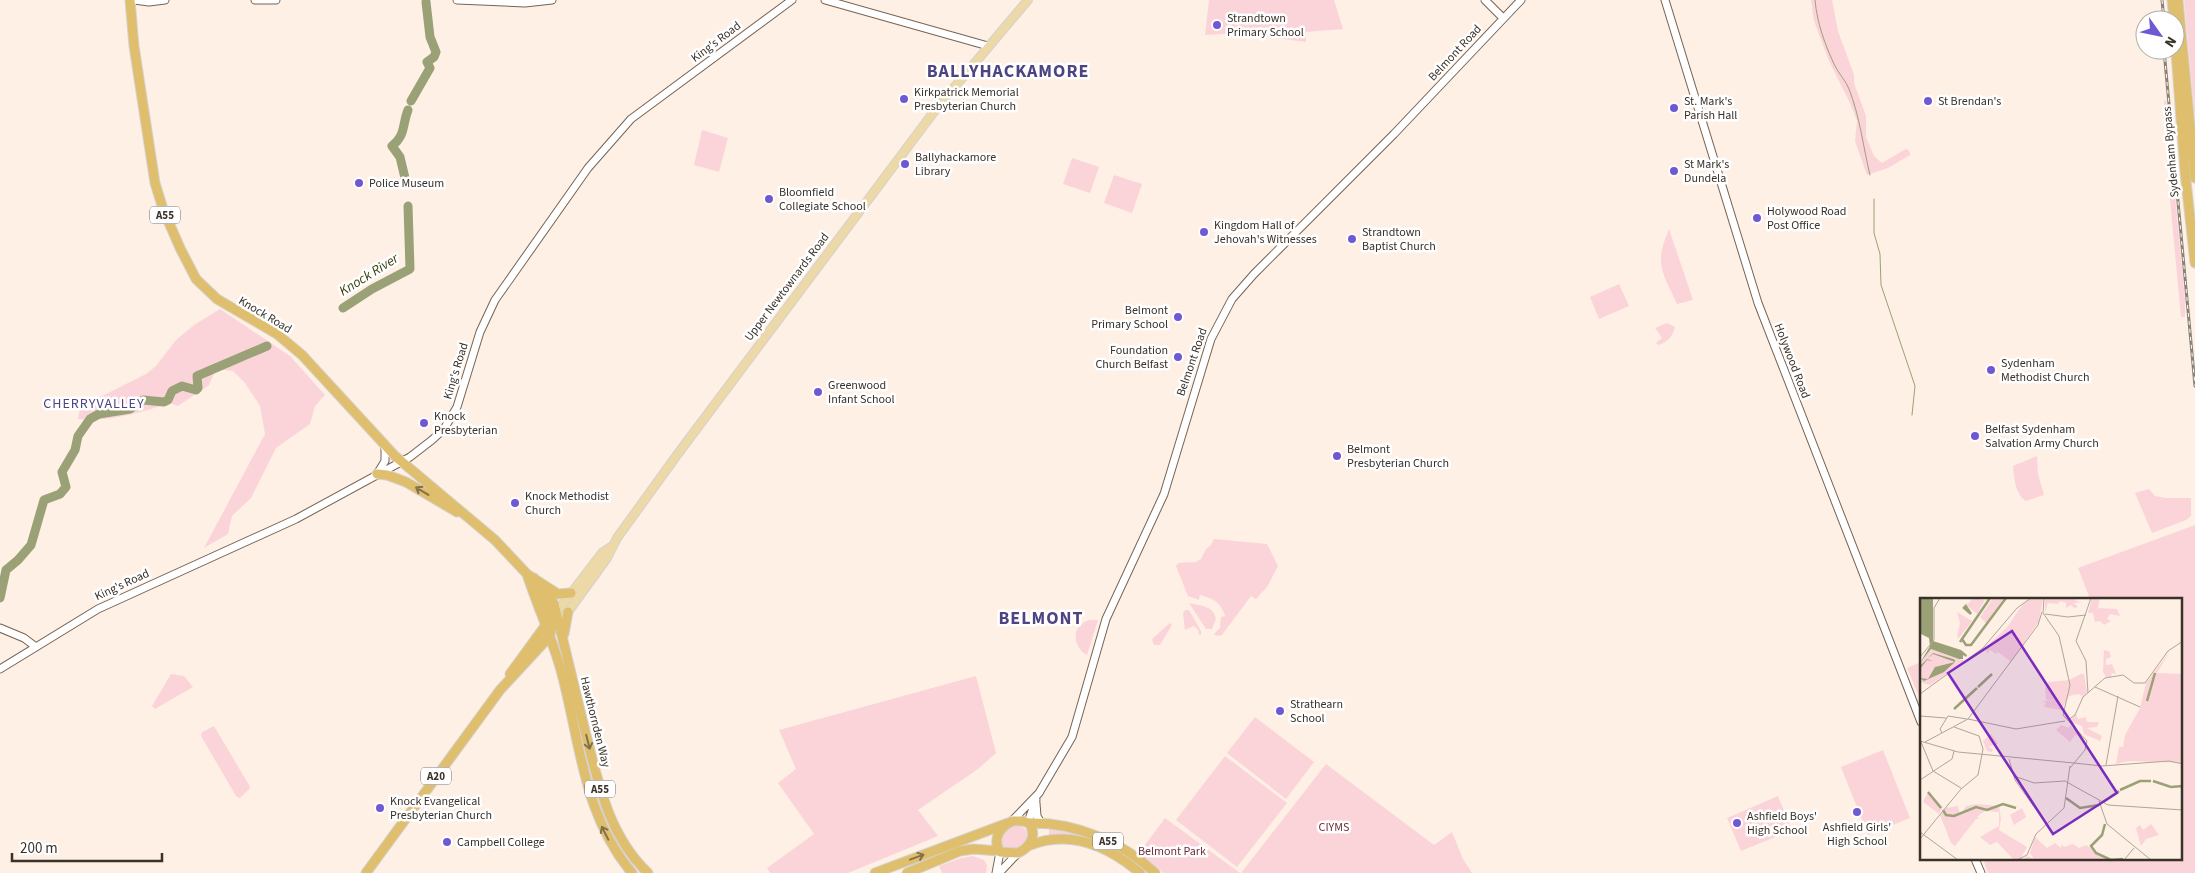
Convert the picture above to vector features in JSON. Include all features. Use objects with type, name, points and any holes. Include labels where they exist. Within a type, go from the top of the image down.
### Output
[{"type":"highway","name":"Knock Road","points":[[130,0],[134,46],[155,183],[163,209],[186,263],[196,279],[210,294],[276,334],[302,356],[401,462],[511,554],[534,578],[540,612],[553,624]]},
{"type":"highway","name":"Sydenham Bypass","points":[[2178,0],[2195,178]]},
{"type":"highway","name":"Sydenham Bypass","points":[[2177,60],[2185,172],[2195,263]]},
{"type":"highway","points":[[377,474],[392,476],[406,482],[454,511],[464,513]]},
{"type":"highway","points":[[534,578],[558,594],[571,593]]},
{"type":"highway","points":[[534,578],[553,624]]},
{"type":"highway","points":[[507,679],[508,672],[534,633],[540,612]]},
{"type":"highway","points":[[563,639],[568,612]]},
{"type":"highway","name":"Hawthornden Way","points":[[553,624],[563,639],[595,770],[609,817],[620,839],[648,873]]},
{"type":"highway","name":"Hawthornden Way","points":[[553,624],[562,676],[595,813],[609,841],[632,873]]},
{"type":"highway","name":"Upper Newtownards Road","points":[[507,679],[515,676],[537,651],[553,624]]},
{"type":"highway","name":"Upper Newtownards Road","points":[[366,873],[514,669],[553,624]]},
{"type":"highway","points":[[537,651],[544,650],[552,655],[566,708],[571,714]]},
{"type":"highway","name":"A55","points":[[875,873],[1009,823],[1022,821],[1073,829],[1102,839],[1142,861],[1154,873]]},
{"type":"highway","points":[[999,851],[998,835],[1002,827],[1009,823]]},
{"type":"highway","points":[[1028,846],[1033,832],[1029,823]]},
{"type":"highway","name":"A55","points":[[1018,853],[1028,846],[1053,838],[1081,842],[1112,854],[1140,873]]},
{"type":"highway","points":[[907,873],[960,851],[974,849],[1018,853]]},
{"type":"main road","points":[[134,0],[149,2],[165,0]]},
{"type":"main road","points":[[254,0],[276,0]]},
{"type":"main road","points":[[457,0],[525,3],[552,0]]},
{"type":"main road","name":"King's Road","points":[[0,669],[98,609],[296,519],[401,462],[432,440],[448,422],[461,397],[480,332],[495,300],[577,182],[613,138],[636,115],[792,0]]},
{"type":"main road","points":[[825,0],[988,46]]},
{"type":"main road","name":"Upper Newtownards Road","points":[[553,624],[568,612],[607,558],[611,547],[677,455],[936,109],[1028,0]]},
{"type":"main road","points":[[1484,0],[1503,18]]},
{"type":"main road","name":"Belmont Road","points":[[1029,823],[1038,795],[1065,751],[1077,726],[1093,661],[1106,619],[1164,494],[1204,355],[1217,325],[1232,299],[1254,274],[1400,127],[1521,0]]},
{"type":"main road","name":"Holywood Road","points":[[1665,0],[1738,242],[1765,323],[1920,719]]},
{"type":"main road","points":[[377,474],[385,461],[385,446]]},
{"type":"main road","name":"Upper Newtownards Road","points":[[553,624],[571,593],[602,553],[611,547]]},
{"type":"main road","points":[[553,624],[582,587],[592,579]]},
{"type":"main road","points":[[0,628],[24,638],[44,642]]},
{"type":"main road","points":[[24,638],[36,647]]},
{"type":"main road","points":[[1038,795],[1037,816],[1041,823]]},
{"type":"main road","name":"Belmont Road","points":[[1009,823],[1038,795]]},
{"type":"main road","points":[[997,873],[999,851]]},
{"type":"main road","points":[[997,873],[1018,853]]},
{"type":"main road","points":[[1975,860],[1981,873]]},
{"type":"green space","points":[[1209,0],[1334,0],[1343,29],[1306,32],[1306,42],[1238,33],[1205,35]]},
{"type":"green space","points":[[1811,0],[1832,0],[1838,31],[1866,116],[1866,137],[1874,156],[1882,163],[1904,150],[1907,149],[1910,152],[1910,155],[1888,168],[1867,175],[1855,141],[1857,121],[1829,61],[1814,21]]},
{"type":"green space","points":[[2184,0],[2195,0],[2195,120],[2185,10]]},
{"type":"green space","points":[[2166,100],[2185,317],[2181,317],[2170,200],[2164,101]]},
{"type":"green space","points":[[702,130],[728,138],[719,172],[694,165]]},
{"type":"green space","points":[[1072,158],[1099,167],[1090,193],[1063,184]]},
{"type":"green space","points":[[1114,175],[1142,184],[1132,213],[1104,203]]},
{"type":"green space","points":[[1669,229],[1693,300],[1677,304],[1664,275],[1661,260],[1664,241]]},
{"type":"green space","points":[[1619,284],[1629,306],[1599,319],[1590,297]]},
{"type":"green space","points":[[220,309],[290,356],[325,395],[315,406],[310,424],[276,448],[251,498],[232,516],[228,534],[204,548],[265,434],[260,406],[245,383],[233,371],[216,369],[209,385],[178,406],[170,403],[113,418],[78,419],[80,407],[146,374],[156,366],[176,340],[194,325]]},
{"type":"green space","points":[[1667,323],[1675,327],[1674,330],[1667,341],[1658,345],[1656,343],[1662,338],[1655,328]]},
{"type":"green space","points":[[2037,456],[2038,474],[2044,495],[2026,501],[2017,490],[2013,466]]},
{"type":"green space","points":[[2149,489],[2155,496],[2191,498],[2191,516],[2186,520],[2152,533],[2135,493]]},
{"type":"green space","points":[[2195,525],[2195,873],[1988,873],[1983,860],[2182,860],[2182,598],[2090,598],[2078,568]]},
{"type":"green space","points":[[1214,539],[1267,544],[1278,566],[1267,587],[1256,599],[1251,596],[1222,635],[1217,636],[1214,634],[1220,628],[1221,617],[1225,616],[1221,608],[1216,602],[1205,596],[1200,595],[1199,600],[1188,596],[1176,566],[1178,563],[1196,562],[1201,559]]},
{"type":"green space","points":[[1189,603],[1206,607],[1212,611],[1216,619],[1212,629],[1206,629]]},
{"type":"green space","points":[[1185,610],[1189,610],[1201,631],[1201,635],[1198,634],[1199,631],[1194,626],[1185,630],[1183,613]]},
{"type":"green space","points":[[1090,620],[1098,620],[1087,655],[1078,646],[1076,636],[1080,626]]},
{"type":"green space","points":[[1170,623],[1172,625],[1160,645],[1154,645],[1153,638]]},
{"type":"green space","points":[[1920,662],[1920,699],[1907,668]]},
{"type":"green space","points":[[171,674],[184,676],[193,687],[155,709],[152,706]]},
{"type":"green space","points":[[976,676],[996,753],[978,769],[918,810],[938,836],[848,873],[770,873],[767,868],[814,834],[778,783],[796,769],[779,730]]},
{"type":"green space","points":[[572,691],[588,763],[603,811],[625,855],[641,873],[636,873],[624,857],[603,818],[579,736]]},
{"type":"green space","points":[[1255,717],[1314,762],[1286,799],[1227,753]]},
{"type":"green space","points":[[214,726],[249,785],[250,788],[240,798],[236,796],[201,736],[202,732]]},
{"type":"green space","points":[[1883,750],[1910,818],[1868,835],[1841,767]]},
{"type":"green space","points":[[1225,756],[1287,803],[1237,867],[1176,820]]},
{"type":"green space","name":"CIYMS","points":[[1326,764],[1434,845],[1452,832],[1463,859],[1472,873],[1241,873]]},
{"type":"green space","points":[[1778,796],[1792,830],[1741,851],[1727,818]]},
{"type":"green space","name":"Belmont Park","points":[[1165,818],[1240,873],[1163,873],[1139,853]]},
{"type":"green space","points":[[1017,824],[1026,831],[1028,836],[1027,842],[1018,850],[1005,848],[1002,845],[1001,836],[1009,825]]},
{"type":"green space","points":[[1049,829],[1063,831],[1102,844],[1126,857],[1148,873],[1143,873],[1110,853],[1087,842],[1062,835],[1049,835]]},
{"type":"green space","points":[[973,856],[984,860],[987,865],[986,873],[942,873],[939,866],[961,858]]},
{"type":"waterway","points":[[1815,0],[1825,42],[1835,66],[1848,86],[1853,100],[1870,175]]},
{"type":"waterway","name":"Knock River","points":[[411,101],[430,68],[427,62],[434,57],[436,52],[430,37],[426,2]]},
{"type":"waterway","name":"Knock River","points":[[405,178],[400,157],[392,146],[402,134],[408,110]]},
{"type":"waterway","points":[[1874,199],[1874,233],[1880,254],[1881,285],[1915,386],[1912,415]]},
{"type":"waterway","name":"Knock River","points":[[343,308],[372,289],[410,269],[408,206]]},
{"type":"waterway","name":"Knock River","points":[[0,598],[6,570],[31,545],[44,500],[60,494],[66,487],[62,472],[75,450],[78,436],[90,419],[99,414],[130,409],[143,400],[164,402],[168,400],[172,391],[182,386],[196,390],[198,388],[197,376],[267,346]]},
{"type":"railway","points":[[2162,0],[2163,10]]},
{"type":"railway","points":[[2165,60],[2195,386]]},
{"type":"place","name":"Strandtown Primary School","points":[[1217,25]]},
{"type":"place","name":"Kirkpatrick Memorial Presbyterian Church","points":[[904,99]]},
{"type":"place","name":"St Brendan's","points":[[1928,101]]},
{"type":"place","name":"St. Mark's Parish Hall","points":[[1674,108]]},
{"type":"place","name":"Ballyhackamore Library","points":[[905,164]]},
{"type":"place","name":"St Mark's Dundela","points":[[1674,171]]},
{"type":"place","name":"Police Museum","points":[[359,183]]},
{"type":"place","name":"Bloomfield Collegiate School","points":[[769,199]]},
{"type":"place","name":"Holywood Road Post Office","points":[[1757,218]]},
{"type":"place","name":"Kingdom Hall of Jehovah's Witnesses","points":[[1204,232]]},
{"type":"place","name":"Strandtown Baptist Church","points":[[1352,239]]},
{"type":"place","name":"Belmont Primary School","points":[[1178,317]]},
{"type":"place","name":"Foundation Church Belfast","points":[[1178,357]]},
{"type":"place","name":"Sydenham Methodist Church","points":[[1991,370]]},
{"type":"place","name":"Greenwood Infant School","points":[[818,392]]},
{"type":"place","name":"Knock Presbyterian","points":[[424,423]]},
{"type":"place","name":"Belfast Sydenham Salvation Army Church","points":[[1975,436]]},
{"type":"place","name":"Belmont Presbyterian Church","points":[[1337,456]]},
{"type":"place","name":"Knock Methodist Church","points":[[515,503]]},
{"type":"place","name":"Strathearn School","points":[[1280,711]]},
{"type":"place","name":"Knock Evangelical Presbyterian Church","points":[[380,808]]},
{"type":"place","name":"Ashfield Girls' High School","points":[[1857,812]]},
{"type":"place","name":"Ashfield Boys' High School","points":[[1737,823]]},
{"type":"place","name":"Campbell College","points":[[447,842]]},
{"type":"district","name":"BALLYHACKAMORE","points":[[1008,71]]},
{"type":"district","name":"CHERRYVALLEY","points":[[94,404]]},
{"type":"district","name":"BELMONT","points":[[1041,618]]}]
